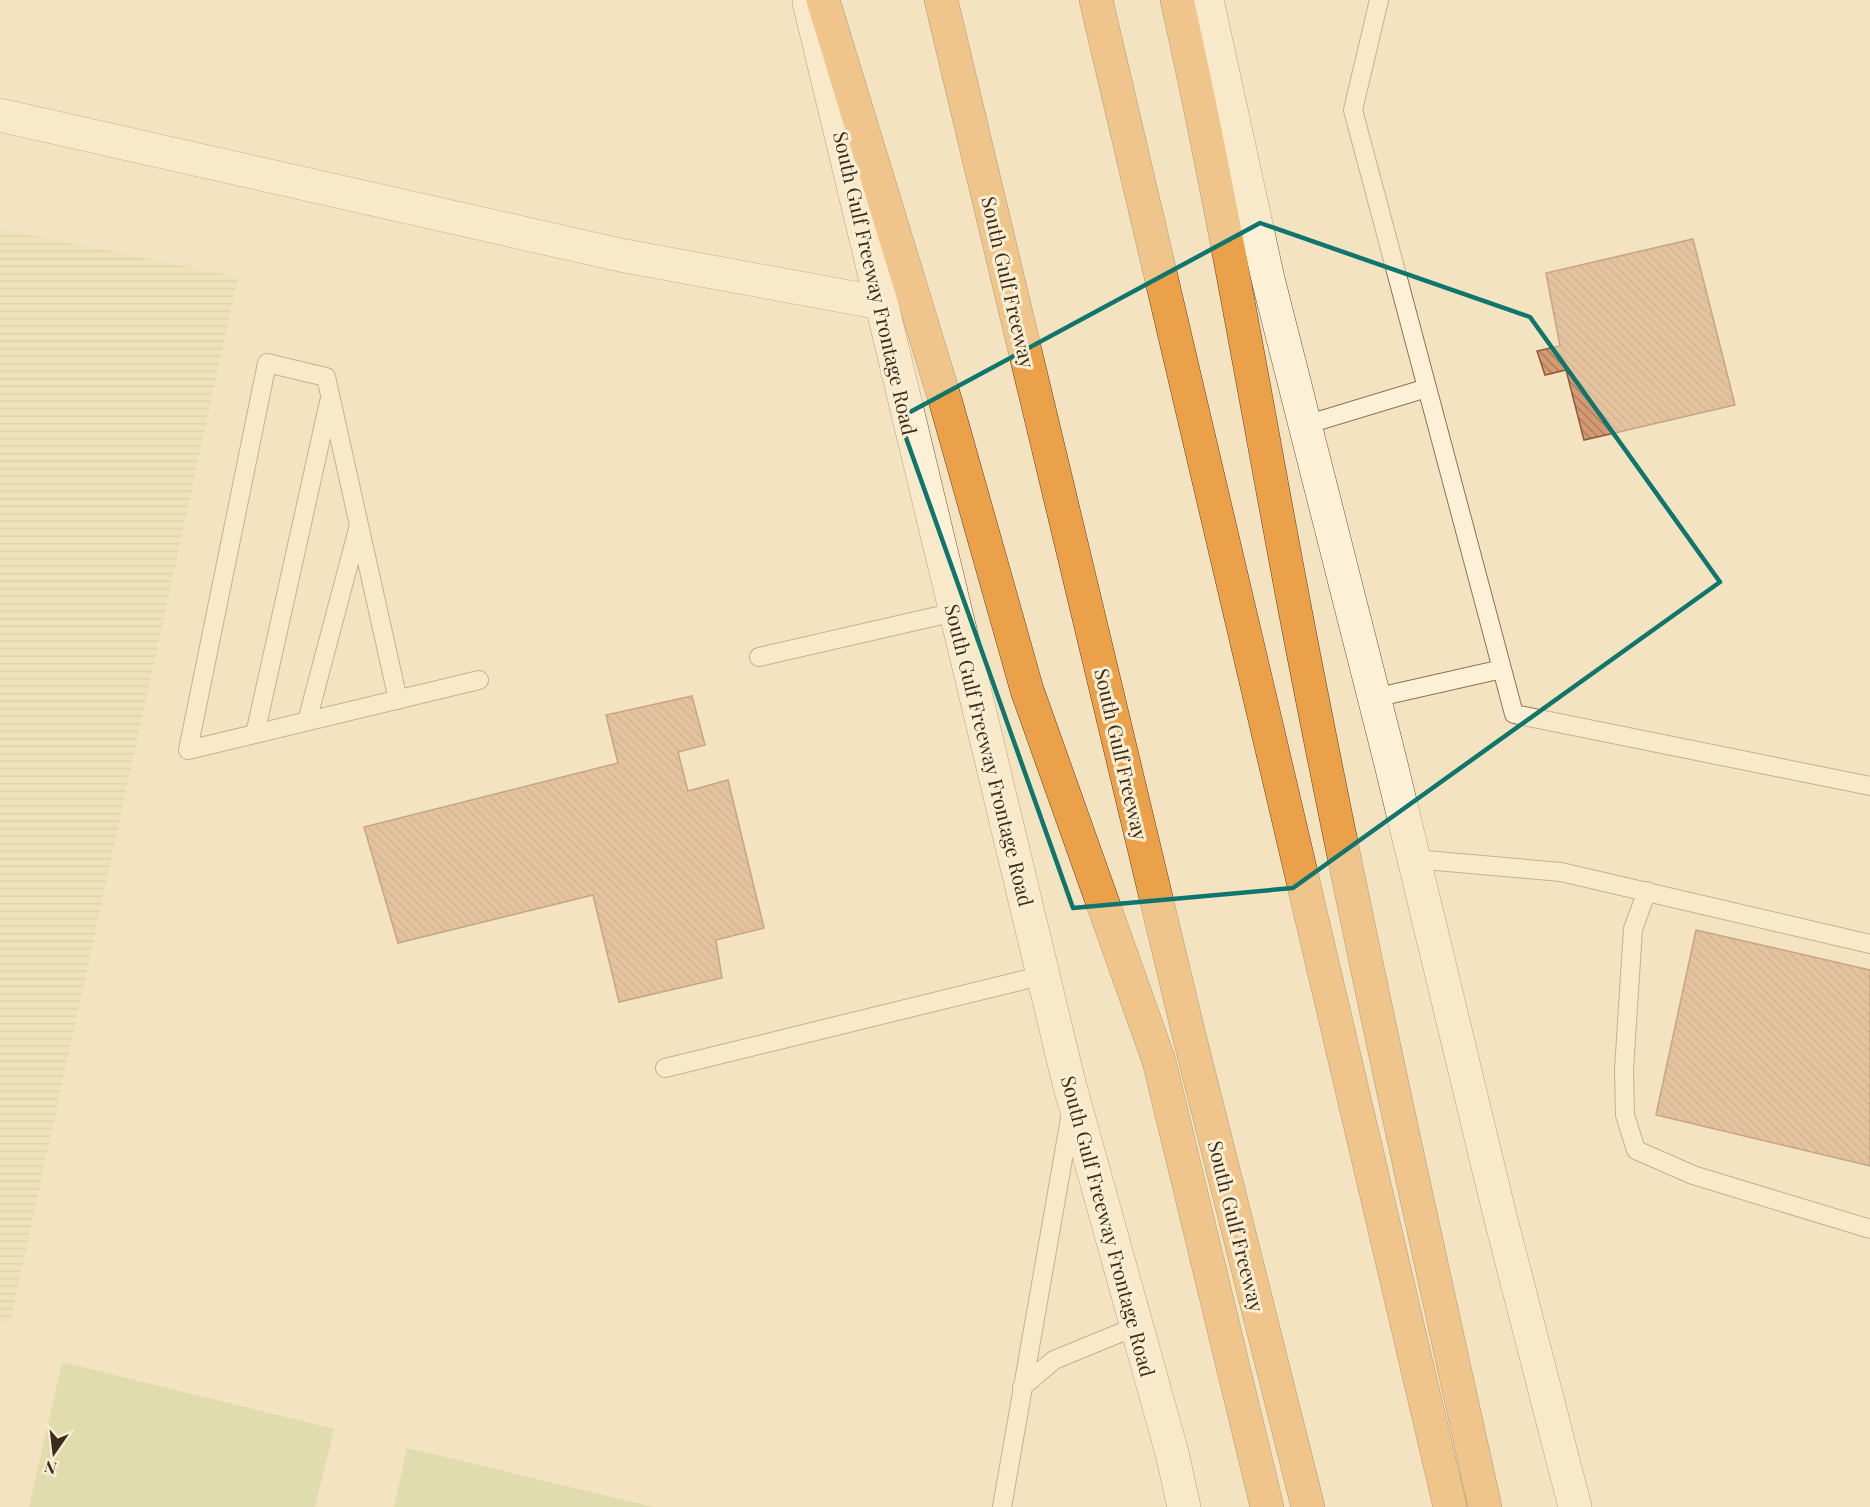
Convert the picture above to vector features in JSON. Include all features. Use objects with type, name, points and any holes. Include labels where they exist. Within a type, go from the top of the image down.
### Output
[{"type":"highway","points":[[823,0],[946,403],[1026,690],[1159,1061],[1268,1507]]},
{"type":"highway","name":"South Gulf Freeway","points":[[941,0],[1187,1027],[1308,1507]]},
{"type":"highway","points":[[1096,0],[1450,1507]]},
{"type":"highway","points":[[1177,0],[1202,111],[1299,629],[1389,1072],[1485,1507]]},
{"type":"main road","name":"South Gulf Freeway Frontage Road","points":[[809,0],[1074,1099],[1172,1453],[1184,1507]]},
{"type":"main road","points":[[1207,0],[1268,279],[1414,859],[1500,1216],[1575,1507]]},
{"type":"main road","points":[[0,115],[620,255],[881,303]]},
{"type":"lane","points":[[1379,0],[1353,110],[1514,714],[1870,786]]},
{"type":"lane","points":[[398,700],[326,377],[267,363],[188,750],[398,700],[479,680]]},
{"type":"lane","points":[[1305,425],[1427,388]]},
{"type":"lane","points":[[255,734],[330,397]]},
{"type":"lane","points":[[307,721],[359,525]]},
{"type":"lane","points":[[759,657],[955,612]]},
{"type":"lane","points":[[1374,698],[1502,669]]},
{"type":"lane","points":[[1414,859],[1561,872],[1870,944]]},
{"type":"lane","points":[[1647,891],[1633,929],[1624,1070],[1625,1115],[1636,1150],[1693,1175],[1870,1229]]},
{"type":"lane","points":[[665,1068],[1044,975]]},
{"type":"lane","points":[[1002,1507],[1074,1099]]},
{"type":"lane","points":[[1023,1387],[1054,1360],[1137,1326]]},
{"type":"highlighted area","points":[[1260,223],[1530,317],[1720,582],[1293,888],[1073,908],[899,418]]},
{"type":"shaded area","points":[[0,229],[238,277],[10,1323],[0,1321]]},
{"type":"green space","points":[[62,1362],[334,1429],[315,1507],[29,1507]]},
{"type":"green space","points":[[407,1448],[654,1507],[394,1507]]},
{"type":"building","points":[[1693,239],[1735,405],[1584,440],[1566,370],[1545,375],[1537,351],[1560,346],[1546,273]]},
{"type":"building","points":[[692,696],[705,745],[678,752],[688,791],[728,780],[764,928],[716,940],[722,978],[619,1002],[593,895],[398,943],[364,827],[618,763],[606,715]]},
{"type":"building","points":[[1696,930],[1870,970],[1870,1166],[1656,1115]]}]
